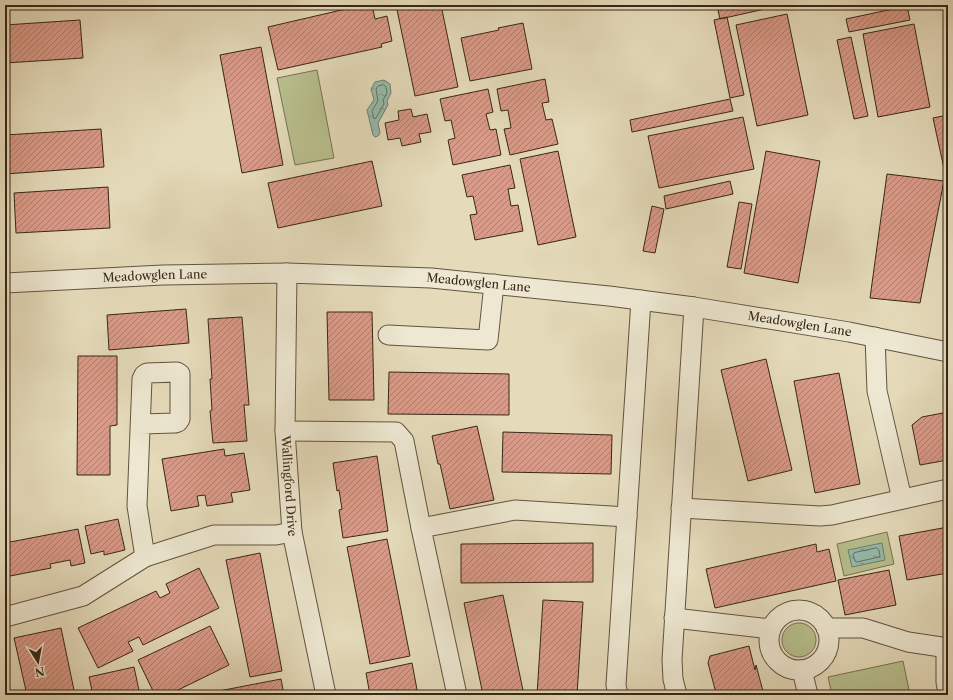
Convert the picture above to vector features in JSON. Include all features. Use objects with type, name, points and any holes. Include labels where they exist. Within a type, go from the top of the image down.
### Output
[{"type":"street","name":"Meadowglen Lane","points":[[5,283],[163,275],[287,273],[431,278],[694,307],[850,332],[948,352]]},
{"type":"street","name":"Wallingford Drive","points":[[287,273],[285,432],[292,532],[326,695]]},
{"type":"street","points":[[388,335],[488,340],[494,284]]},
{"type":"street","points":[[618,695],[616,685],[641,300]]},
{"type":"street","points":[[677,695],[673,679],[672,660],[694,307]]},
{"type":"street","points":[[874,337],[877,390],[902,499]]},
{"type":"street","points":[[140,424],[137,506],[145,557]]},
{"type":"street","points":[[285,432],[396,432],[404,441],[457,695]]},
{"type":"street","points":[[682,508],[820,516],[832,515],[948,489]]},
{"type":"street","points":[[421,528],[514,510],[627,517]]},
{"type":"street","points":[[5,617],[84,596],[145,557],[214,535],[276,535],[292,532]]},
{"type":"street","points":[[795,611],[805,611],[814,614],[821,620],[826,628],[829,637],[828,646],[820,662],[812,667],[802,670],[792,670],[782,665],[775,658],[770,649],[769,639],[771,629],[777,620],[785,614],[795,611]]},
{"type":"street","points":[[674,618],[771,629]]},
{"type":"street","points":[[826,628],[862,628],[908,642],[947,648],[946,682],[948,693]]},
{"type":"street","points":[[802,670],[808,695]]},
{"type":"green space","points":[[317,70],[334,158],[295,165],[277,78]]},
{"type":"green space","points":[[887,532],[894,564],[844,576],[837,544]]},
{"type":"green space","points":[[802,623],[809,625],[814,630],[816,640],[814,650],[809,655],[796,657],[789,655],[784,650],[782,637],[784,630],[789,625]]},
{"type":"green space","points":[[903,661],[910,695],[832,695],[828,677]]},
{"type":"water","points":[[384,80],[390,84],[391,93],[387,101],[388,105],[378,123],[380,133],[375,137],[373,135],[367,110],[374,100],[371,89],[375,82]]},
{"type":"water","points":[[882,543],[885,560],[852,567],[848,550]]},
{"type":"building","points":[[280,5],[295,5],[280,8]]},
{"type":"building","points":[[363,5],[372,5],[375,19],[387,16],[392,41],[381,44],[382,47],[278,70],[268,27]]},
{"type":"building","points":[[396,5],[441,5],[458,87],[415,96]]},
{"type":"building","points":[[783,5],[720,19],[717,6]]},
{"type":"building","points":[[907,6],[910,20],[849,32],[846,19]]},
{"type":"building","points":[[787,14],[808,115],[757,126],[736,25]]},
{"type":"building","points":[[727,17],[744,95],[730,98],[714,20]]},
{"type":"building","points":[[80,20],[83,58],[5,63],[5,25]]},
{"type":"building","points":[[523,23],[532,69],[470,81],[461,38]]},
{"type":"building","points":[[914,24],[930,107],[878,117],[863,34]]},
{"type":"building","points":[[851,37],[868,116],[854,119],[837,40]]},
{"type":"building","points":[[261,47],[283,165],[242,173],[220,55]]},
{"type":"building","points":[[545,79],[549,102],[542,103],[546,120],[552,119],[558,144],[510,155],[504,129],[511,128],[508,110],[501,111],[497,89]]},
{"type":"building","points":[[488,89],[493,112],[486,114],[490,130],[496,129],[501,155],[453,165],[448,140],[455,138],[451,120],[445,121],[440,99]]},
{"type":"building","points":[[730,99],[733,111],[632,132],[630,120]]},
{"type":"building","points":[[411,109],[413,117],[427,114],[431,132],[419,134],[421,142],[402,146],[400,138],[388,140],[385,123],[399,120],[398,111]]},
{"type":"building","points":[[948,115],[948,173],[945,173],[933,118]]},
{"type":"building","points":[[743,117],[754,169],[659,188],[648,136]]},
{"type":"building","points":[[101,129],[104,167],[5,174],[5,135]]},
{"type":"building","points":[[558,151],[576,237],[538,245],[520,159]]},
{"type":"building","points":[[766,151],[820,161],[798,283],[744,273]]},
{"type":"building","points":[[372,161],[382,206],[278,228],[268,183]]},
{"type":"building","points":[[510,165],[515,188],[508,189],[511,206],[518,205],[523,231],[475,240],[470,215],[477,214],[473,196],[467,197],[462,175]]},
{"type":"building","points":[[887,174],[944,181],[920,303],[870,298]]},
{"type":"building","points":[[730,181],[733,194],[666,209],[664,196]]},
{"type":"building","points":[[108,187],[110,228],[16,233],[14,193]]},
{"type":"building","points":[[739,202],[752,204],[741,269],[727,267]]},
{"type":"building","points":[[652,206],[664,209],[655,253],[643,251]]},
{"type":"building","points":[[186,309],[189,343],[109,350],[107,315]]},
{"type":"building","points":[[327,312],[372,312],[374,400],[329,400]]},
{"type":"building","points":[[242,317],[249,405],[244,405],[247,441],[213,443],[210,411],[212,410],[210,379],[212,379],[208,319]]},
{"type":"building","points":[[78,356],[117,356],[117,425],[110,426],[110,475],[77,475]]},
{"type":"building","points":[[766,359],[792,470],[748,481],[721,370]]},
{"type":"building","points":[[389,372],[509,374],[509,415],[388,414]]},
{"type":"building","points":[[839,373],[860,484],[815,493],[794,381]]},
{"type":"building","points":[[948,409],[948,458],[942,461],[920,465],[912,425],[922,417],[943,413]]},
{"type":"building","points":[[477,426],[494,500],[450,509],[432,436]]},
{"type":"building","points":[[503,432],[612,435],[611,474],[502,472]]},
{"type":"building","points":[[224,449],[225,456],[244,453],[250,490],[231,493],[233,502],[207,506],[205,495],[197,496],[199,506],[171,511],[162,459]]},
{"type":"building","points":[[377,456],[388,531],[343,538],[339,510],[342,509],[339,490],[337,491],[333,463]]},
{"type":"building","points":[[118,519],[125,550],[104,555],[104,551],[91,554],[85,526]]},
{"type":"building","points":[[948,527],[948,573],[907,580],[899,536]]},
{"type":"building","points":[[78,529],[85,563],[71,566],[70,560],[50,564],[51,568],[5,577],[5,543]]},
{"type":"building","points":[[387,539],[410,656],[370,664],[347,547]]},
{"type":"building","points":[[593,543],[593,582],[461,583],[461,544]]},
{"type":"building","points":[[816,544],[817,552],[829,549],[836,581],[715,608],[706,569]]},
{"type":"building","points":[[260,553],[282,671],[250,677],[226,560]]},
{"type":"building","points":[[199,568],[219,608],[143,645],[139,637],[128,642],[133,651],[98,668],[78,628],[156,591],[160,598],[170,593],[166,584]]},
{"type":"building","points":[[889,570],[896,605],[845,615],[838,580]]},
{"type":"building","points":[[503,595],[524,695],[483,695],[464,603]]},
{"type":"building","points":[[543,600],[583,602],[577,695],[537,695]]},
{"type":"building","points":[[210,626],[229,665],[174,692],[165,695],[155,695],[138,660]]},
{"type":"building","points":[[61,628],[75,695],[27,695],[14,638]]},
{"type":"building","points":[[749,646],[755,670],[756,665],[764,695],[714,695],[716,693],[708,663],[710,656]]},
{"type":"building","points":[[412,663],[418,695],[370,695],[366,673]]},
{"type":"building","points":[[134,667],[140,695],[93,695],[89,677]]},
{"type":"building","points":[[281,679],[284,695],[198,695]]}]
